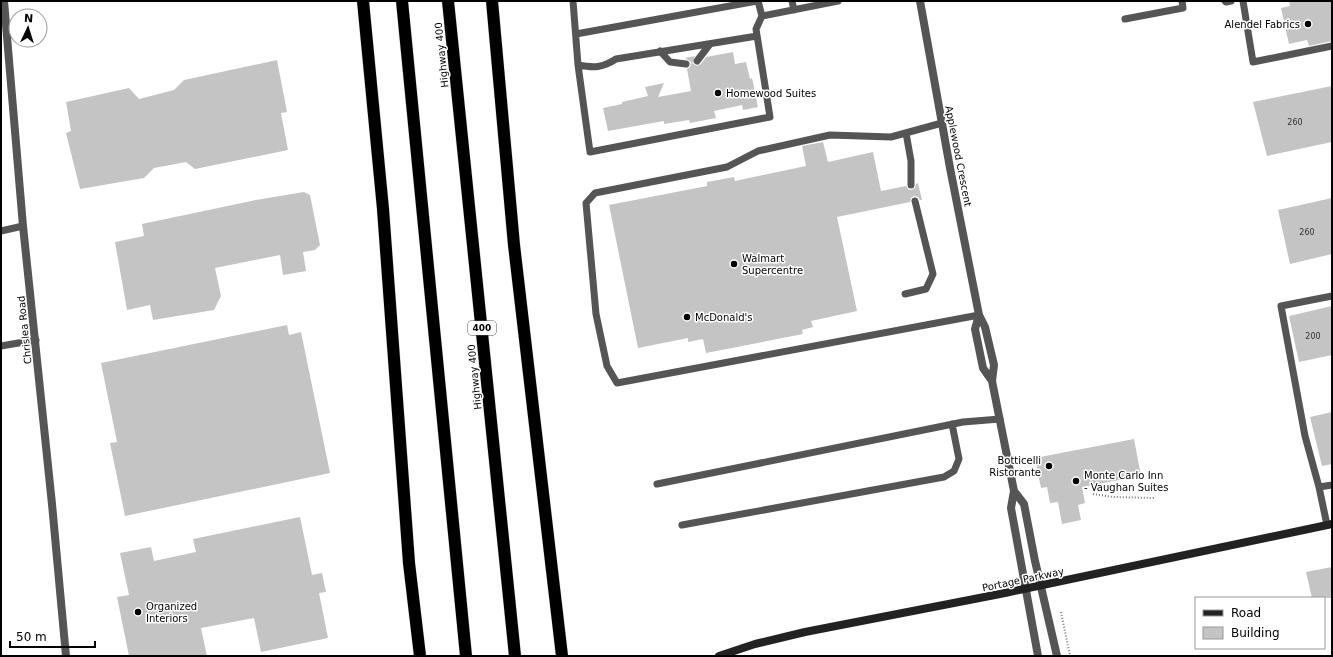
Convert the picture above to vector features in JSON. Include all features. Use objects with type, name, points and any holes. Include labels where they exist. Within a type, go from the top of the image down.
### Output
[{"type":"highway","points":[[364,1],[383,209],[409,563],[420,656]]},
{"type":"highway","points":[[402,1],[466,656]]},
{"type":"highway","name":"Highway 400","points":[[448,1],[515,656]]},
{"type":"highway","points":[[492,1],[514,245],[563,656]]},
{"type":"highway","points":[[409,563],[411,656]]},
{"type":"street","name":"Chrislea Road","points":[[4,1],[23,226],[36,340],[66,656]]},
{"type":"street","name":"Applewood Crescent","points":[[920,1],[979,315],[985,327],[994,365],[992,381],[1014,491],[1011,508],[1038,656]]},
{"type":"street","name":"Applewood Crescent","points":[[1014,491],[1024,504],[1040,585],[1057,656]]},
{"type":"street","name":"Portage Parkway","points":[[719,656],[755,644],[805,632],[1026,588],[1330,524]]},
{"type":"lane","points":[[573,1],[578,64],[590,152],[770,117],[756,29],[762,16],[757,1],[576,34]]},
{"type":"lane","points":[[792,1],[794,10]]},
{"type":"lane","points":[[762,16],[838,1]]},
{"type":"lane","points":[[1125,19],[1183,8],[1182,1]]},
{"type":"lane","points":[[1225,1],[1231,1]]},
{"type":"lane","points":[[1243,1],[1253,62],[1332,46]]},
{"type":"lane","points":[[578,64],[591,67],[606,65],[616,59],[757,36]]},
{"type":"lane","points":[[697,61],[710,44]]},
{"type":"lane","points":[[660,51],[670,62],[686,64]]},
{"type":"lane","points":[[942,123],[891,137],[830,135],[758,151],[727,168],[595,193],[586,203],[596,314],[607,366],[617,383],[979,315]]},
{"type":"lane","points":[[906,133],[911,161],[911,185]]},
{"type":"lane","points":[[905,294],[926,289],[933,274],[915,202]]},
{"type":"lane","points":[[1,231],[23,226]]},
{"type":"lane","points":[[1330,524],[1305,436],[1281,306],[1332,296]]},
{"type":"lane","points":[[1,346],[36,340]]},
{"type":"lane","points":[[657,484],[952,424],[1000,419]]},
{"type":"lane","points":[[682,524],[944,477],[954,471],[959,458],[952,424]]},
{"type":"lane","points":[[1319,487],[1332,485]]},
{"type":"path","points":[[1093,494],[1113,497],[1154,498]]},
{"type":"path","points":[[1061,612],[1070,656]]},
{"type":"building","name":"Alendel Fabrics","points":[[1332,1],[1332,41],[1309,46],[1307,40],[1289,44],[1281,8],[1290,6],[1289,2]]},
{"type":"building","name":"Homewood Suites","points":[[733,52],[735,64],[746,62],[750,79],[752,78],[758,107],[743,110],[742,105],[714,111],[716,118],[690,123],[689,120],[664,124],[664,121],[608,131],[603,108],[648,96],[645,87],[664,83],[658,97],[691,91],[687,69],[690,67],[691,62],[685,58],[695,56],[692,63],[697,66],[701,64],[706,57]]},
{"type":"building","points":[[277,60],[287,112],[281,113],[288,150],[195,169],[186,162],[154,168],[144,178],[80,189],[66,133],[71,131],[66,102],[129,88],[139,99],[174,90],[184,80]]},
{"type":"building","points":[[1332,86],[1332,142],[1267,156],[1253,102]]},
{"type":"building","name":"Walmart Supercentre","points":[[823,142],[828,162],[873,152],[881,191],[906,186],[911,190],[915,188],[916,184],[918,183],[922,200],[914,196],[911,198],[910,202],[837,217],[857,311],[811,321],[813,327],[802,330],[803,334],[706,353],[703,339],[688,342],[688,338],[638,348],[609,205],[707,186],[707,182],[734,177],[735,181],[806,166],[802,146]]},
{"type":"building","points":[[304,192],[310,195],[320,245],[315,250],[303,252],[306,271],[283,275],[280,255],[215,268],[221,296],[214,310],[153,320],[150,305],[127,310],[115,242],[144,236],[142,224],[256,200]]},
{"type":"building","points":[[1332,198],[1332,254],[1290,264],[1278,210]]},
{"type":"building","points":[[1332,306],[1332,355],[1299,362],[1289,316]]},
{"type":"building","points":[[287,325],[289,335],[301,332],[330,473],[125,516],[110,443],[117,442],[101,363]]},
{"type":"building","points":[[1332,412],[1332,464],[1322,466],[1310,417]]},
{"type":"building","name":"Monte Carlo Inn - Vaughan Suites","points":[[1134,439],[1141,476],[1082,487],[1085,503],[1078,505],[1081,520],[1062,524],[1058,502],[1050,503],[1047,487],[1041,488],[1035,458]]},
{"type":"building","points":[[300,517],[312,575],[322,573],[326,592],[319,593],[328,638],[261,652],[254,618],[201,628],[207,656],[129,656],[117,597],[129,595],[120,553],[151,547],[154,561],[196,552],[193,539]]},
{"type":"building","points":[[1332,567],[1332,598],[1312,597],[1306,572]]},
{"type":"place","name":"Alendel Fabrics","points":[[1308,24]]},
{"type":"place","name":"Homewood Suites","points":[[718,93]]},
{"type":"place","name":"Walmart Supercentre","points":[[734,264]]},
{"type":"place","name":"McDonald's","points":[[687,317]]},
{"type":"place","name":"Botticelli Ristorante","points":[[1049,466]]},
{"type":"place","name":"Monte Carlo Inn - Vaughan Suites","points":[[1076,481]]},
{"type":"place","name":"Organized Interiors","points":[[138,612]]}]
